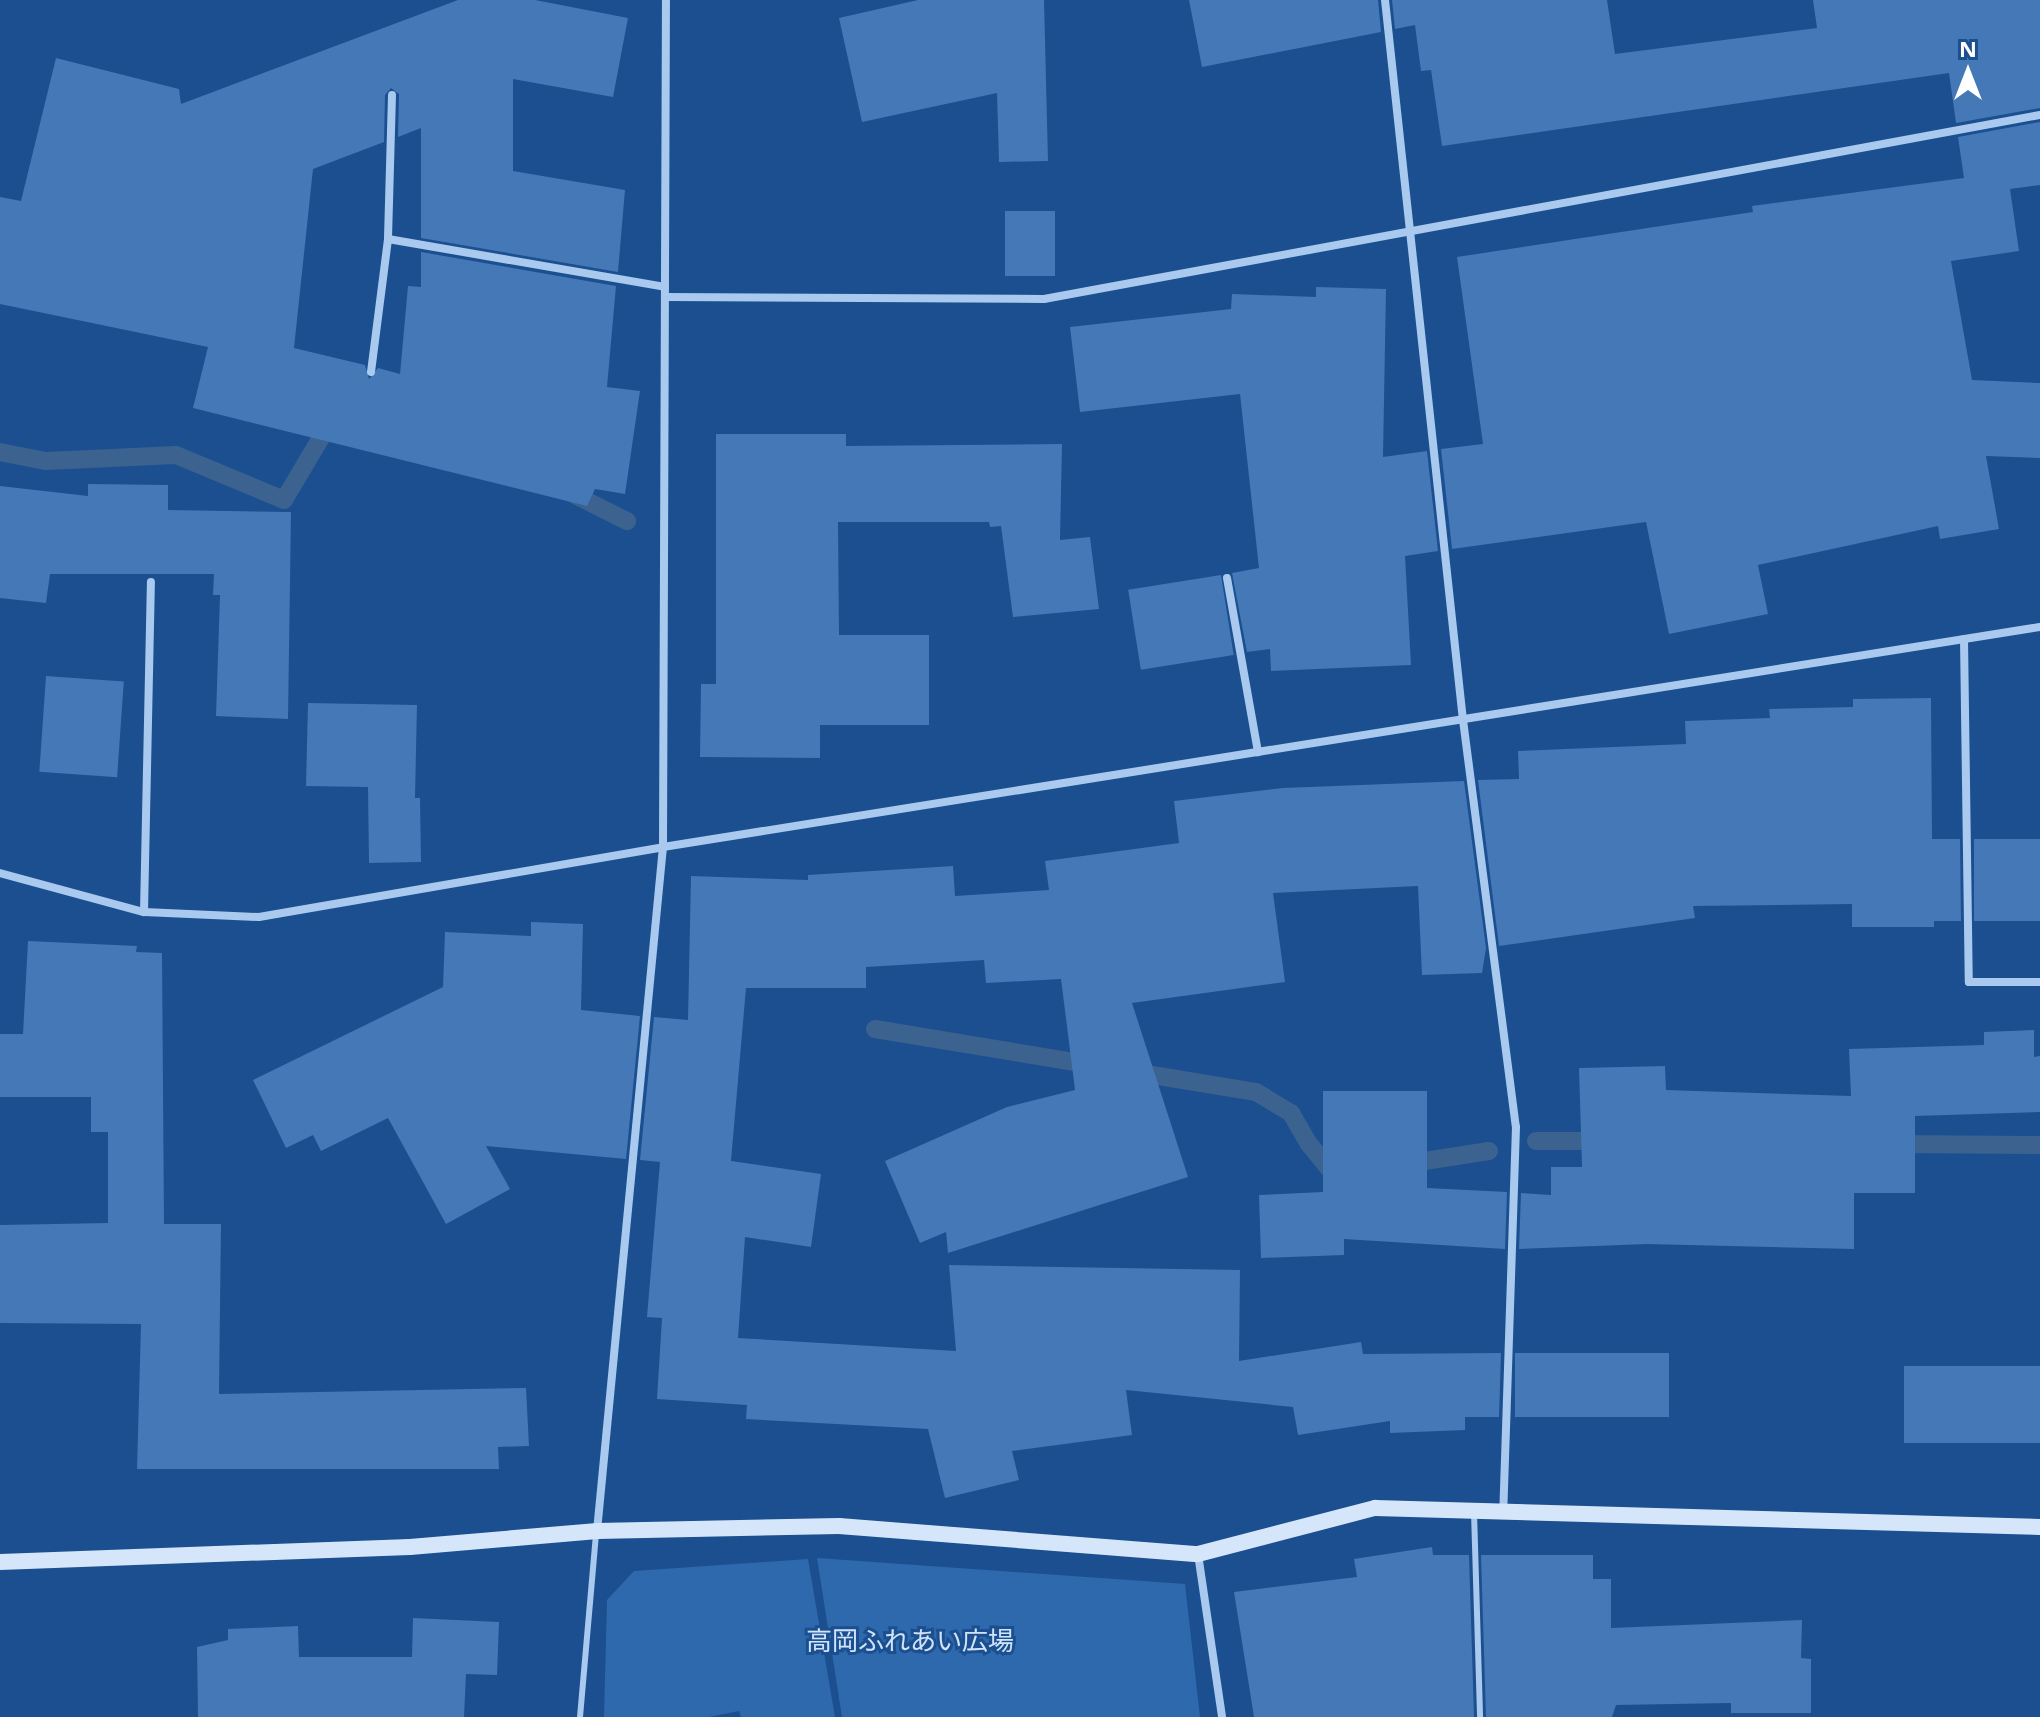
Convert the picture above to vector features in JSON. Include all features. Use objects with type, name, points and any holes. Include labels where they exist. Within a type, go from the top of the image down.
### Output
[{"type":"street","points":[[597,1531],[663,847],[666,0]]},
{"type":"street","points":[[1385,0],[1413,232],[1463,720],[1516,1127],[1503,1509]]},
{"type":"street","points":[[371,372],[388,239],[392,95]]},
{"type":"street","points":[[388,239],[665,292],[1044,299],[2040,115]]},
{"type":"street","points":[[1227,578],[1258,752]]},
{"type":"street","points":[[144,912],[151,582]]},
{"type":"street","points":[[0,873],[144,912],[259,917],[663,847],[2040,627]]},
{"type":"street","points":[[1964,639],[1969,982],[2040,982]]},
{"type":"street","points":[[0,1562],[410,1547],[597,1531],[839,1526],[1198,1554],[1375,1508],[1474,1508],[2040,1527]]},
{"type":"street","points":[[1198,1554],[1222,1717]]},
{"type":"lane","points":[[1474,1508],[1480,1717]]},
{"type":"lane","points":[[580,1717],[597,1531]]},
{"type":"green space","name":"高岡ふれあい広場","points":[[817,1558],[1185,1584],[1200,1717],[842,1717]]},
{"type":"green space","points":[[808,1559],[835,1717],[741,1717],[739,1711],[709,1717],[604,1717],[607,1600],[634,1571]]},
{"type":"building","points":[[458,0],[535,0],[628,18],[613,97],[513,79],[513,171],[625,190],[618,272],[421,238],[421,128],[398,137],[399,94],[391,88],[385,95],[384,142],[313,169],[294,348],[365,365],[369,379],[378,368],[400,374],[408,286],[421,287],[421,252],[616,286],[607,387],[640,391],[625,494],[595,489],[587,506],[193,408],[208,347],[0,304],[0,197],[21,201],[56,58],[179,89],[181,104]]},
{"type":"building","points":[[918,0],[1044,0],[1048,161],[999,162],[997,93],[862,122],[839,18]]},
{"type":"building","points":[[1189,0],[1378,0],[1381,32],[1202,67]]},
{"type":"building","points":[[1392,0],[1607,0],[1615,54],[1817,28],[1813,0],[2040,0],[2040,108],[1956,123],[1949,73],[1442,146],[1431,70],[1421,71],[1415,25],[1395,29]]},
{"type":"building","points":[[2040,122],[2040,185],[2010,189],[2019,251],[1951,261],[1972,380],[2040,383],[2040,458],[1986,456],[1999,529],[1940,539],[1938,526],[1758,565],[1768,614],[1669,634],[1646,522],[1452,549],[1441,449],[1483,444],[1457,257],[1753,212],[1752,206],[1964,178],[1958,137]]},
{"type":"building","points":[[1005,211],[1055,211],[1055,276],[1005,276]]},
{"type":"building","points":[[1316,287],[1386,289],[1383,457],[1427,451],[1438,551],[1405,556],[1411,665],[1271,671],[1270,649],[1247,652],[1232,573],[1259,568],[1240,394],[1080,412],[1070,327],[1231,309],[1232,294],[1316,297]]},
{"type":"building","points":[[716,434],[846,434],[846,446],[1062,444],[1060,540],[1090,537],[1099,609],[1013,617],[1001,526],[990,527],[989,522],[838,522],[839,635],[929,635],[929,725],[820,725],[820,758],[700,757],[701,684],[716,684]]},
{"type":"building","points":[[88,484],[168,485],[168,510],[291,512],[288,719],[216,716],[220,595],[213,595],[214,574],[50,574],[46,603],[0,598],[0,486],[88,496]]},
{"type":"building","points":[[1221,575],[1234,655],[1141,670],[1128,590]]},
{"type":"building","points":[[46,676],[124,681],[117,777],[39,772]]},
{"type":"building","points":[[1931,698],[1932,839],[1960,839],[1961,921],[1934,921],[1934,927],[1852,927],[1852,904],[1693,906],[1695,918],[1499,946],[1478,780],[1519,779],[1518,751],[1686,744],[1685,721],[1770,718],[1769,709],[1853,707],[1853,699]]},
{"type":"building","points":[[308,703],[417,705],[415,798],[420,798],[421,862],[369,863],[368,787],[306,786]]},
{"type":"building","points":[[1464,781],[1486,948],[1482,973],[1422,975],[1418,886],[1273,893],[1285,982],[1132,1003],[1188,1177],[948,1253],[946,1232],[920,1243],[885,1161],[1007,1107],[1075,1090],[1061,979],[986,983],[984,960],[866,967],[866,988],[746,988],[731,1161],[821,1174],[811,1247],[745,1237],[738,1338],[956,1351],[949,1265],[1240,1270],[1239,1361],[1361,1342],[1363,1354],[1501,1353],[1499,1417],[1465,1417],[1465,1430],[1390,1433],[1390,1421],[1298,1435],[1293,1407],[1126,1390],[1132,1435],[1012,1451],[1019,1480],[945,1498],[928,1429],[746,1419],[747,1405],[657,1399],[662,1318],[647,1317],[660,1162],[640,1160],[654,1017],[688,1020],[691,876],[808,880],[808,875],[953,866],[955,896],[1049,890],[1045,861],[1179,843],[1174,801],[1283,788]]},
{"type":"building","points":[[1974,839],[2040,839],[2040,921],[1974,921]]},
{"type":"building","points":[[531,922],[583,924],[581,1010],[640,1016],[626,1159],[486,1146],[510,1189],[446,1224],[388,1118],[321,1151],[313,1135],[286,1148],[253,1080],[443,987],[445,932],[531,936]]},
{"type":"building","points":[[28,941],[137,946],[136,952],[162,953],[164,1224],[221,1224],[219,1394],[526,1388],[529,1446],[498,1447],[499,1469],[137,1469],[141,1324],[0,1323],[0,1225],[108,1223],[108,1132],[91,1132],[91,1097],[0,1097],[0,1034],[23,1034]]},
{"type":"building","points":[[2034,1030],[2034,1057],[2040,1056],[2040,1112],[1915,1116],[1915,1193],[1854,1193],[1854,1249],[1647,1244],[1519,1249],[1521,1193],[1551,1195],[1551,1167],[1582,1167],[1579,1068],[1665,1066],[1666,1090],[1851,1096],[1849,1049],[1984,1045],[1984,1032]]},
{"type":"building","points":[[1323,1091],[1427,1091],[1427,1188],[1507,1192],[1505,1249],[1344,1239],[1344,1255],[1261,1258],[1259,1195],[1323,1192]]},
{"type":"building","points":[[1515,1353],[1669,1353],[1669,1417],[1515,1417]]},
{"type":"building","points":[[1904,1366],[2040,1366],[2040,1443],[1904,1443]]},
{"type":"building","points":[[1432,1547],[1433,1555],[1469,1555],[1474,1717],[1254,1717],[1234,1592],[1357,1577],[1354,1559]]},
{"type":"building","points":[[1481,1555],[1593,1555],[1593,1579],[1611,1579],[1611,1628],[1802,1620],[1801,1658],[1811,1659],[1811,1713],[1731,1713],[1731,1703],[1616,1705],[1612,1717],[1486,1717]]},
{"type":"building","points":[[413,1618],[499,1622],[497,1675],[466,1674],[464,1717],[198,1717],[197,1647],[228,1640],[228,1629],[298,1626],[299,1657],[412,1657]]},
{"type":"waterway","points":[[0,452],[46,461],[176,455],[284,500],[331,421]]},
{"type":"waterway","points":[[569,492],[627,521]]},
{"type":"waterway","points":[[875,1029],[1093,1065]]},
{"type":"waterway","points":[[1134,1072],[1256,1092],[1291,1113],[1309,1144],[1335,1176],[1340,1175]]},
{"type":"waterway","points":[[1536,1141],[1606,1141]]},
{"type":"waterway","points":[[1891,1144],[2040,1145]]},
{"type":"waterway","points":[[1405,1164],[1489,1151]]}]
